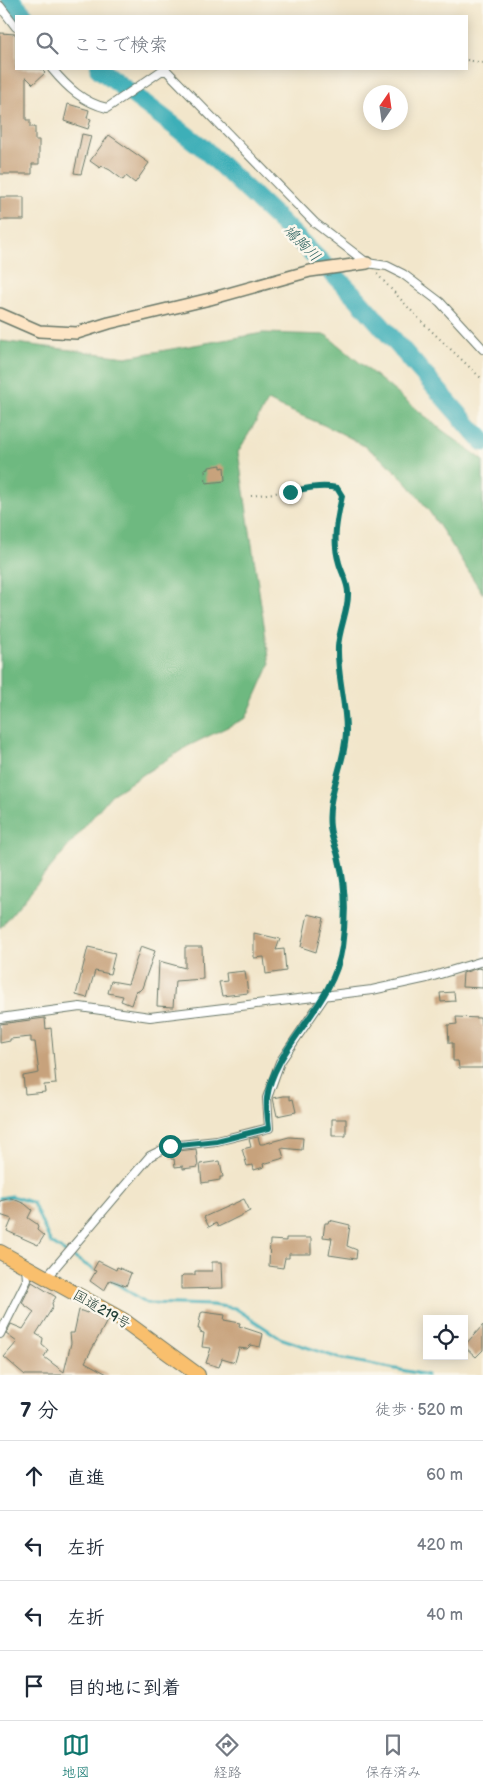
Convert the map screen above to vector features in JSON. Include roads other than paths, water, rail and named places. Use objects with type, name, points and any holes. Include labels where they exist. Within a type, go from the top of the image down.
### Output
[{"type":"highway","name":"国道219号","points":[[0,1252],[123,1320],[198,1375]]},
{"type":"main road","points":[[0,314],[39,331],[78,333],[109,323],[210,299],[310,271],[367,263]]},
{"type":"street","points":[[0,6],[15,27]]},
{"type":"street","points":[[53,70],[84,100],[93,105],[107,108],[161,71],[167,71],[316,223],[367,263],[386,266],[403,274],[440,302],[483,348]]},
{"type":"street","points":[[0,1018],[80,1007],[150,1017],[381,988],[483,961]]},
{"type":"street","points":[[46,1278],[150,1156],[170,1146],[217,1141],[269,1128],[267,1098],[280,1062],[325,996]]},
{"type":"street","points":[[0,1334],[27,1280],[26,1267]]},
{"type":"waterway","name":"鳩胸川","points":[[10,0],[24,15]]},
{"type":"waterway","name":"鳩胸川","points":[[100,70],[202,147],[280,221],[357,298],[483,442]]},
{"type":"waterway","points":[[0,1198],[12,1196],[33,1203],[51,1243],[99,1273]]},
{"type":"waterway","points":[[109,1279],[147,1303],[212,1305],[235,1308],[280,1338],[338,1358],[427,1375]]}]
